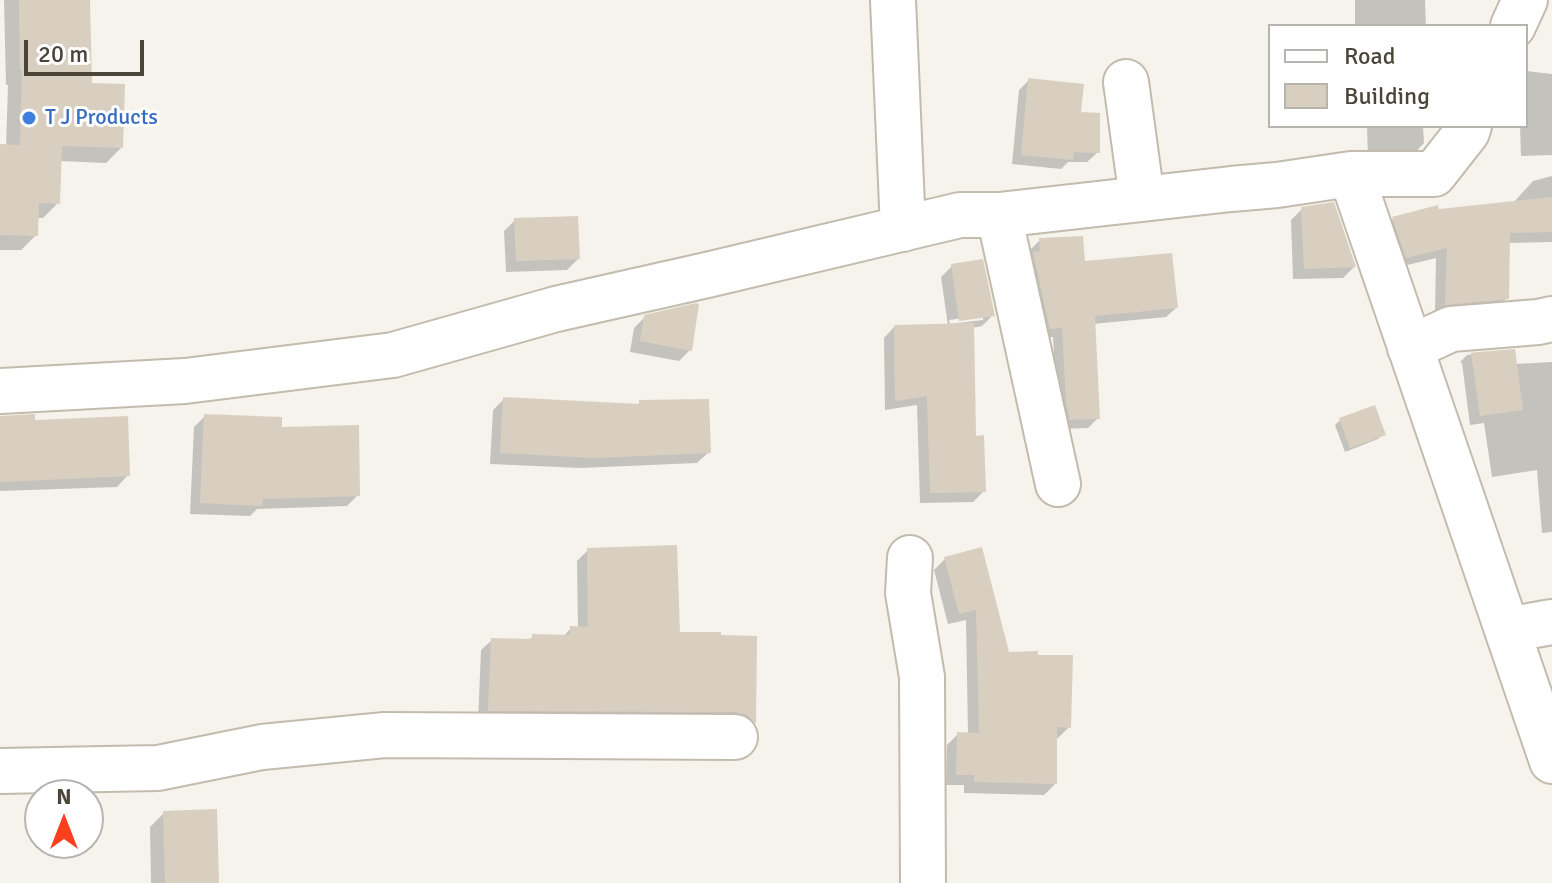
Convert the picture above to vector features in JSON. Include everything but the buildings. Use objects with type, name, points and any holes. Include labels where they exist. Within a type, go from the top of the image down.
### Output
[{"type":"street","points":[[893,0],[903,229]]},
{"type":"street","points":[[1514,24],[1525,0]]},
{"type":"street","points":[[1126,82],[1142,199]]},
{"type":"street","points":[[0,391],[185,381],[393,355],[556,309],[960,215],[999,215],[1351,174],[1434,174],[1468,128]]},
{"type":"street","points":[[1351,174],[1552,761]]},
{"type":"street","points":[[999,215],[1058,484]]},
{"type":"street","points":[[1410,348],[1451,329],[1552,319]]},
{"type":"street","points":[[910,558],[908,593],[922,677],[923,883]]},
{"type":"street","points":[[1507,630],[1552,622]]},
{"type":"street","points":[[0,771],[158,768],[262,747],[385,735],[735,737]]},
{"type":"place","name":"T J Products","points":[[29,118]]}]
